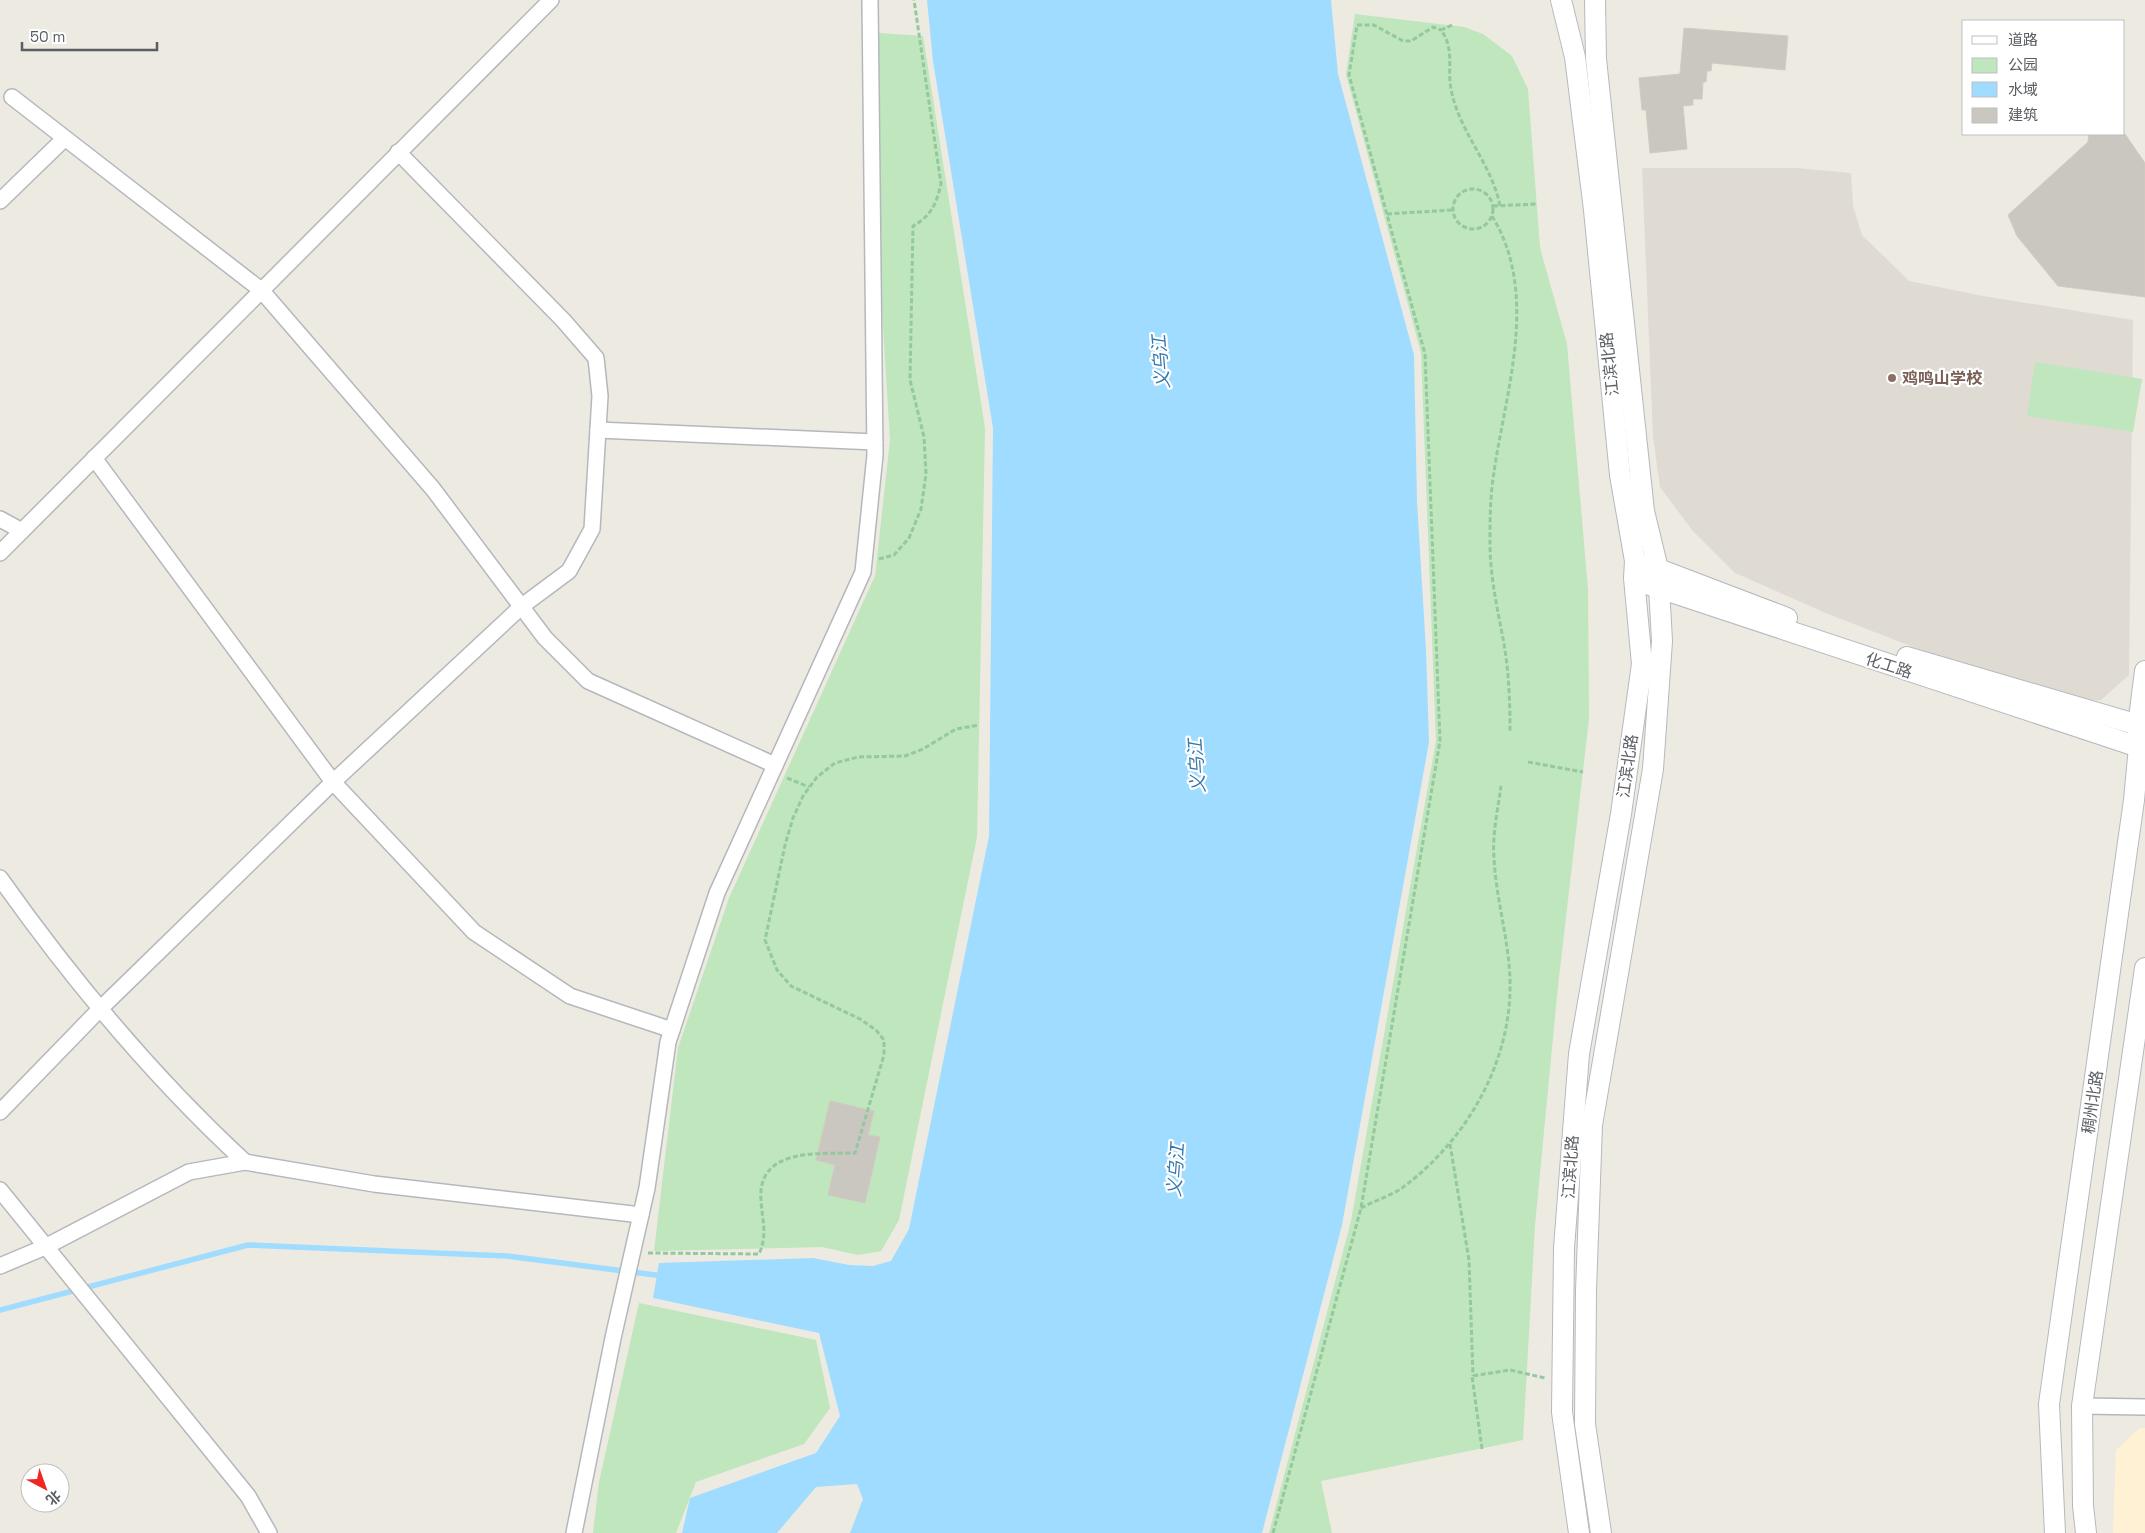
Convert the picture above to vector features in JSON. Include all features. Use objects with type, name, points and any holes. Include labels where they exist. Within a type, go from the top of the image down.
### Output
[{"type":"main road","name":"江滨北路","points":[[1561,0],[1574,57],[1594,210],[1620,475],[1635,569],[1642,664],[1621,814],[1579,1054],[1564,1248],[1562,1412],[1580,1533]]},
{"type":"main road","name":"江滨北路","points":[[1595,0],[1596,59],[1644,511],[1658,569],[1662,641],[1653,769],[1592,1125],[1584,1424],[1601,1533]]},
{"type":"main road","name":"化工路","points":[[1635,569],[1658,569],[1829,634],[2141,726]]},
{"type":"main road","name":"化工路","points":[[1635,569],[1659,589],[2142,748]]},
{"type":"main road","name":"稠州北路","points":[[2055,1533],[2049,1404],[2142,748],[2141,726],[2145,671]]},
{"type":"main road","name":"稠州北路","points":[[2086,1533],[2083,1506],[2082,1406],[2145,968]]},
{"type":"street","points":[[0,553],[398,152],[552,0]]},
{"type":"street","points":[[574,1533],[647,1188],[668,1042],[717,894],[862,572],[875,442],[870,0]]},
{"type":"street","points":[[12,97],[261,290],[433,489],[545,638],[588,681],[775,766]]},
{"type":"street","points":[[0,201],[64,139]]},
{"type":"street","points":[[0,1112],[99,1010],[333,782],[522,606],[569,571],[592,529],[600,396],[596,358],[563,320],[398,152]]},
{"type":"street","points":[[598,430],[875,442]]},
{"type":"street","points":[[94,458],[333,782],[474,932],[570,996],[672,1030]]},
{"type":"street","points":[[0,519],[22,531]]},
{"type":"street","points":[[0,878],[99,1010],[192,1113],[246,1162]]},
{"type":"street","points":[[0,1266],[45,1247],[189,1172],[246,1162],[374,1184],[641,1215]]},
{"type":"street","points":[[0,1190],[71,1280],[248,1496],[269,1533]]},
{"type":"street","points":[[2082,1406],[2145,1407]]},
{"type":"path","points":[[876,560],[894,555],[909,538],[921,509],[926,474],[924,437],[910,380],[913,226],[925,219],[935,208],[941,184],[914,0]]},
{"type":"path","points":[[1273,1533],[1360,1208],[1440,741],[1425,354],[1349,75],[1357,25],[1374,25],[1403,41],[1412,41],[1433,27],[1441,30],[1450,46],[1451,88],[1459,112],[1476,152],[1497,188],[1500,206]]},
{"type":"path","points":[[1441,30],[1452,25]]},
{"type":"path","points":[[1492,216],[1482,228],[1468,229],[1456,221],[1452,210],[1454,201],[1458,195],[1469,189],[1482,190],[1491,200],[1493,206],[1492,216],[1510,261],[1517,324],[1510,392],[1493,480],[1490,536],[1491,576],[1508,672],[1510,731]]},
{"type":"path","points":[[1493,206],[1537,204]]},
{"type":"path","points":[[1387,214],[1452,210]]},
{"type":"path","points":[[632,1257],[760,1254],[765,1240],[761,1197],[764,1182],[773,1167],[791,1156],[802,1154],[855,1153],[884,1055],[884,1040],[876,1030],[860,1019],[791,986],[777,970],[765,940],[785,845],[793,818],[803,796],[817,777],[835,763],[858,757],[905,756],[923,749],[956,729],[979,726]]},
{"type":"path","points":[[1528,762],[1583,772]]},
{"type":"path","points":[[1360,1208],[1400,1189],[1428,1167],[1450,1144],[1477,1104],[1496,1067],[1506,1031],[1510,983],[1508,940],[1494,856],[1501,786]]},
{"type":"path","points":[[1450,1144],[1469,1260],[1473,1376],[1482,1449]]},
{"type":"path","points":[[1473,1376],[1510,1370],[1562,1384]]},
{"type":"shaded area","name":"鸡鸣山学校","points":[[1642,168],[1797,168],[1851,173],[1853,206],[1862,235],[1909,281],[1983,296],[2133,320],[2129,675],[2101,700],[2053,701],[1828,614],[1735,573],[1692,530],[1660,487],[1653,437]]},
{"type":"shaded area","points":[[2140,1428],[2145,1428],[2145,1533],[2113,1533],[2116,1450]]},
{"type":"green space","points":[[1355,14],[1464,27],[1483,34],[1512,56],[1528,89],[1540,248],[1567,344],[1588,590],[1589,719],[1558,986],[1535,1225],[1523,1440],[1321,1481],[1332,1533],[1269,1533],[1351,1221],[1436,741],[1421,353],[1346,74]]},
{"type":"green space","points":[[865,32],[923,36],[985,428],[977,837],[899,1220],[881,1251],[858,1255],[822,1247],[654,1251],[678,1048],[729,898],[875,576],[890,440]]},
{"type":"green space","points":[[2035,362],[2142,379],[2133,432],[2027,416]]},
{"type":"green space","points":[[639,1303],[816,1340],[830,1408],[804,1444],[696,1482],[676,1533],[593,1533],[599,1482]]},
{"type":"water","name":"义乌江","points":[[927,0],[1331,0],[1338,74],[1414,355],[1417,502],[1426,650],[1429,742],[1342,1225],[1262,1533],[850,1533],[863,1499],[857,1484],[816,1487],[777,1533],[682,1533],[690,1498],[816,1453],[840,1416],[819,1333],[653,1298],[659,1263],[813,1258],[849,1265],[873,1266],[891,1261],[909,1229],[989,836],[993,428],[933,61]]},
{"type":"building","points":[[1684,28],[1788,36],[1785,70],[1712,63],[1711,71],[1707,71],[1706,82],[1703,82],[1702,99],[1693,99],[1693,105],[1683,106],[1687,149],[1650,153],[1646,110],[1642,110],[1639,78],[1680,74]]},
{"type":"building","points":[[2125,134],[2145,163],[2145,297],[2058,286],[2017,236],[2008,215],[2088,142],[2089,135]]},
{"type":"building","points":[[830,1101],[874,1111],[868,1135],[880,1137],[865,1203],[828,1195],[835,1165],[816,1160]]},
{"type":"waterway","points":[[0,1310],[248,1245],[507,1256],[663,1276]]},
{"type":"place","name":"鸡鸣山学校","points":[[1892,378]]}]
